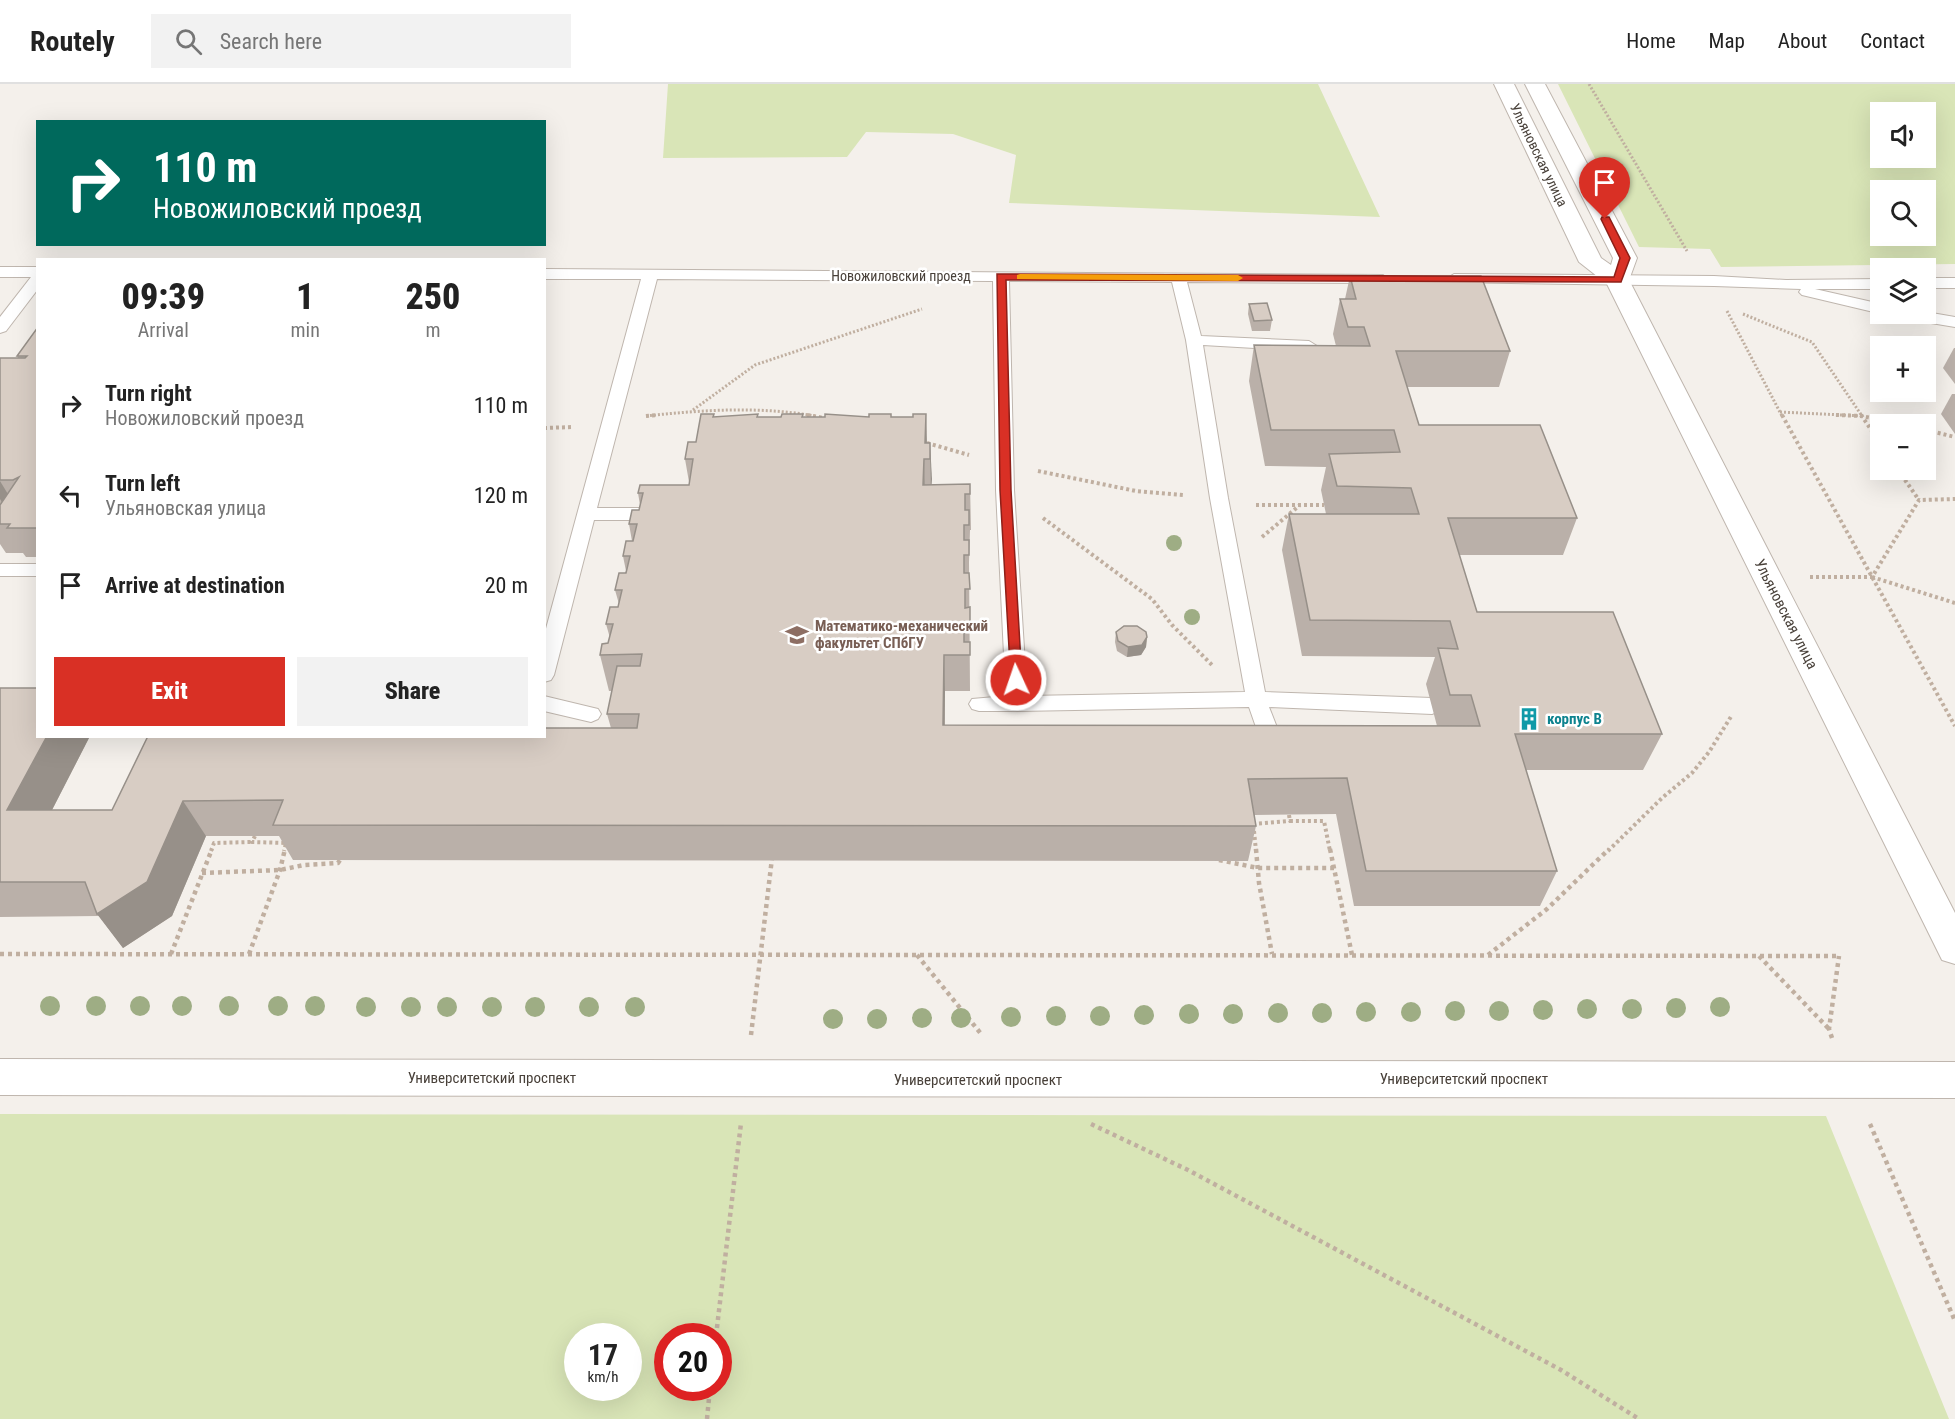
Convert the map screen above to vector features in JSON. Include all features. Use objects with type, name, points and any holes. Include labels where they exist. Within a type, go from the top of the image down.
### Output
[{"type":"street","name":"Ульяновская улица","points":[[1504,84],[1591,262],[1617,280],[1955,949]]},
{"type":"street","name":"Ульяновская улица","points":[[1535,84],[1625,258],[1617,280]]},
{"type":"street","name":"Университетский проспект","points":[[0,1077],[1955,1080]]},
{"type":"lane","points":[[0,272],[36,272]]},
{"type":"lane","name":"Новожиловский проезд","points":[[546,274],[1389,279]]},
{"type":"lane","points":[[546,668],[650,275]]},
{"type":"lane","points":[[1001,277],[1005,490],[1017,704]]},
{"type":"lane","points":[[1178,278],[1194,340],[1219,498],[1256,699],[1280,762]]},
{"type":"lane","points":[[1436,279],[1714,281],[1786,285],[1870,284]]},
{"type":"lane","points":[[0,328],[36,281]]},
{"type":"lane","points":[[1936,283],[1955,283]]},
{"type":"lane","points":[[1786,285],[1836,300],[1870,307]]},
{"type":"lane","points":[[1936,319],[1955,322]]},
{"type":"lane","points":[[1194,340],[1308,346]]},
{"type":"lane","points":[[587,514],[675,514]]},
{"type":"lane","points":[[0,570],[36,570]]},
{"type":"lane","points":[[979,704],[1256,699],[1432,706]]},
{"type":"lane","points":[[546,703],[591,714]]},
{"type":"path","points":[[1590,84],[1687,251],[1714,281]]},
{"type":"path","points":[[692,411],[755,365],[924,308]]},
{"type":"path","points":[[1870,428],[1812,342],[1725,308],[1780,412],[1955,726]]},
{"type":"path","points":[[612,420],[692,411],[774,411],[830,419]]},
{"type":"path","points":[[1780,412],[1870,418]]},
{"type":"path","points":[[1936,432],[1955,437]]},
{"type":"path","points":[[917,439],[945,450],[1136,492],[1219,498],[1236,505],[1324,505]]},
{"type":"path","points":[[1905,480],[1919,500]]},
{"type":"path","points":[[1005,490],[1152,599],[1172,625],[1216,669],[1256,699]]},
{"type":"path","points":[[1919,500],[1955,499]]},
{"type":"path","points":[[1872,577],[1919,500]]},
{"type":"path","points":[[1767,577],[1872,577],[1955,603]]},
{"type":"path","points":[[1488,955],[1546,909],[1654,805],[1692,773],[1709,752],[1732,715]]},
{"type":"path","points":[[1289,815],[1290,821]]},
{"type":"path","points":[[1272,955],[1253,822],[1324,822],[1352,955]]},
{"type":"path","points":[[252,842],[255,836]]},
{"type":"path","points":[[171,954],[214,843],[286,843],[280,870],[249,954]]},
{"type":"path","points":[[718,1323],[772,851]]},
{"type":"path","points":[[202,873],[280,870],[303,865],[338,863],[339,860]]},
{"type":"path","points":[[1219,860],[1258,868],[1334,868]]},
{"type":"path","points":[[0,954],[1839,957],[1828,1029]]},
{"type":"path","points":[[917,955],[1018,1080]]},
{"type":"path","points":[[1759,956],[1828,1029],[1835,1044]]},
{"type":"path","points":[[1867,1116],[1955,1321]]},
{"type":"path","points":[[1086,1121],[1188,1170],[1561,1370],[1639,1419]]},
{"type":"path","points":[[707,1419],[709,1401]]},
{"type":"green space","points":[[668,84],[1318,84],[1380,217],[1009,203],[1016,155],[953,134],[866,132],[847,157],[663,158]]},
{"type":"green space","points":[[1558,84],[1955,84],[1955,264],[1936,264],[1936,258],[1870,258],[1870,265],[1721,267],[1710,249],[1639,247]]},
{"type":"green space","points":[[0,1114],[1826,1116],[1949,1419],[0,1419]]},
{"type":"building","name":"Математико-механический факультет СПбГУ","points":[[1350,276],[1481,276],[1510,351],[1396,351],[1419,425],[1540,425],[1577,518],[1448,518],[1477,612],[1613,612],[1662,734],[1515,734],[1557,871],[1366,871],[1347,778],[1248,779],[1256,826],[273,825],[283,800],[183,801],[147,882],[97,914],[85,882],[0,882],[0,688],[36,688],[36,738],[46,738],[7,810],[112,810],[147,738],[546,738],[546,728],[637,728],[639,714],[607,714],[617,666],[640,666],[642,654],[600,655],[602,644],[608,643],[613,624],[606,624],[610,607],[618,607],[622,590],[615,590],[619,573],[626,573],[630,556],[623,556],[626,541],[633,541],[637,524],[629,524],[632,510],[639,510],[643,493],[638,493],[640,485],[689,485],[693,459],[685,459],[688,442],[696,442],[701,414],[714,414],[713,417],[758,414],[757,417],[781,417],[782,414],[803,414],[802,417],[825,417],[825,414],[869,417],[869,414],[891,414],[891,417],[913,417],[913,414],[926,414],[925,443],[930,443],[930,459],[924,459],[923,485],[970,484],[970,494],[965,494],[965,510],[969,510],[969,525],[964,525],[964,540],[969,540],[969,555],[964,555],[964,573],[969,573],[970,589],[965,589],[965,608],[970,607],[970,624],[964,624],[964,642],[970,642],[970,655],[944,655],[943,725],[1480,726],[1471,695],[1450,695],[1438,648],[1458,649],[1450,621],[1310,620],[1289,514],[1419,514],[1411,488],[1337,486],[1329,454],[1400,452],[1394,430],[1271,430],[1254,345],[1370,346],[1364,327],[1348,327],[1340,299],[1356,299]]},
{"type":"building","points":[[1267,303],[1272,320],[1254,321],[1249,304]]},
{"type":"building","points":[[36,330],[36,528],[7,528],[10,524],[0,524],[0,505],[19,477],[13,480],[0,480],[0,358],[25,358],[27,356],[17,356]]},
{"type":"building","points":[[1124,626],[1137,626],[1146,632],[1147,637],[1142,645],[1128,647],[1118,641],[1116,632]]},
{"type":"slow traffic","points":[[1020,277],[1238,278]]},
{"type":"place","name":"Математико-механический факультет СПбГУ","points":[[797,635]]},
{"type":"place","name":"корпус В","points":[[1529,719]]},
{"type":"route","points":[[1016,680],[1005,490],[1001,277],[1617,280],[1625,258],[1605,219]]}]
